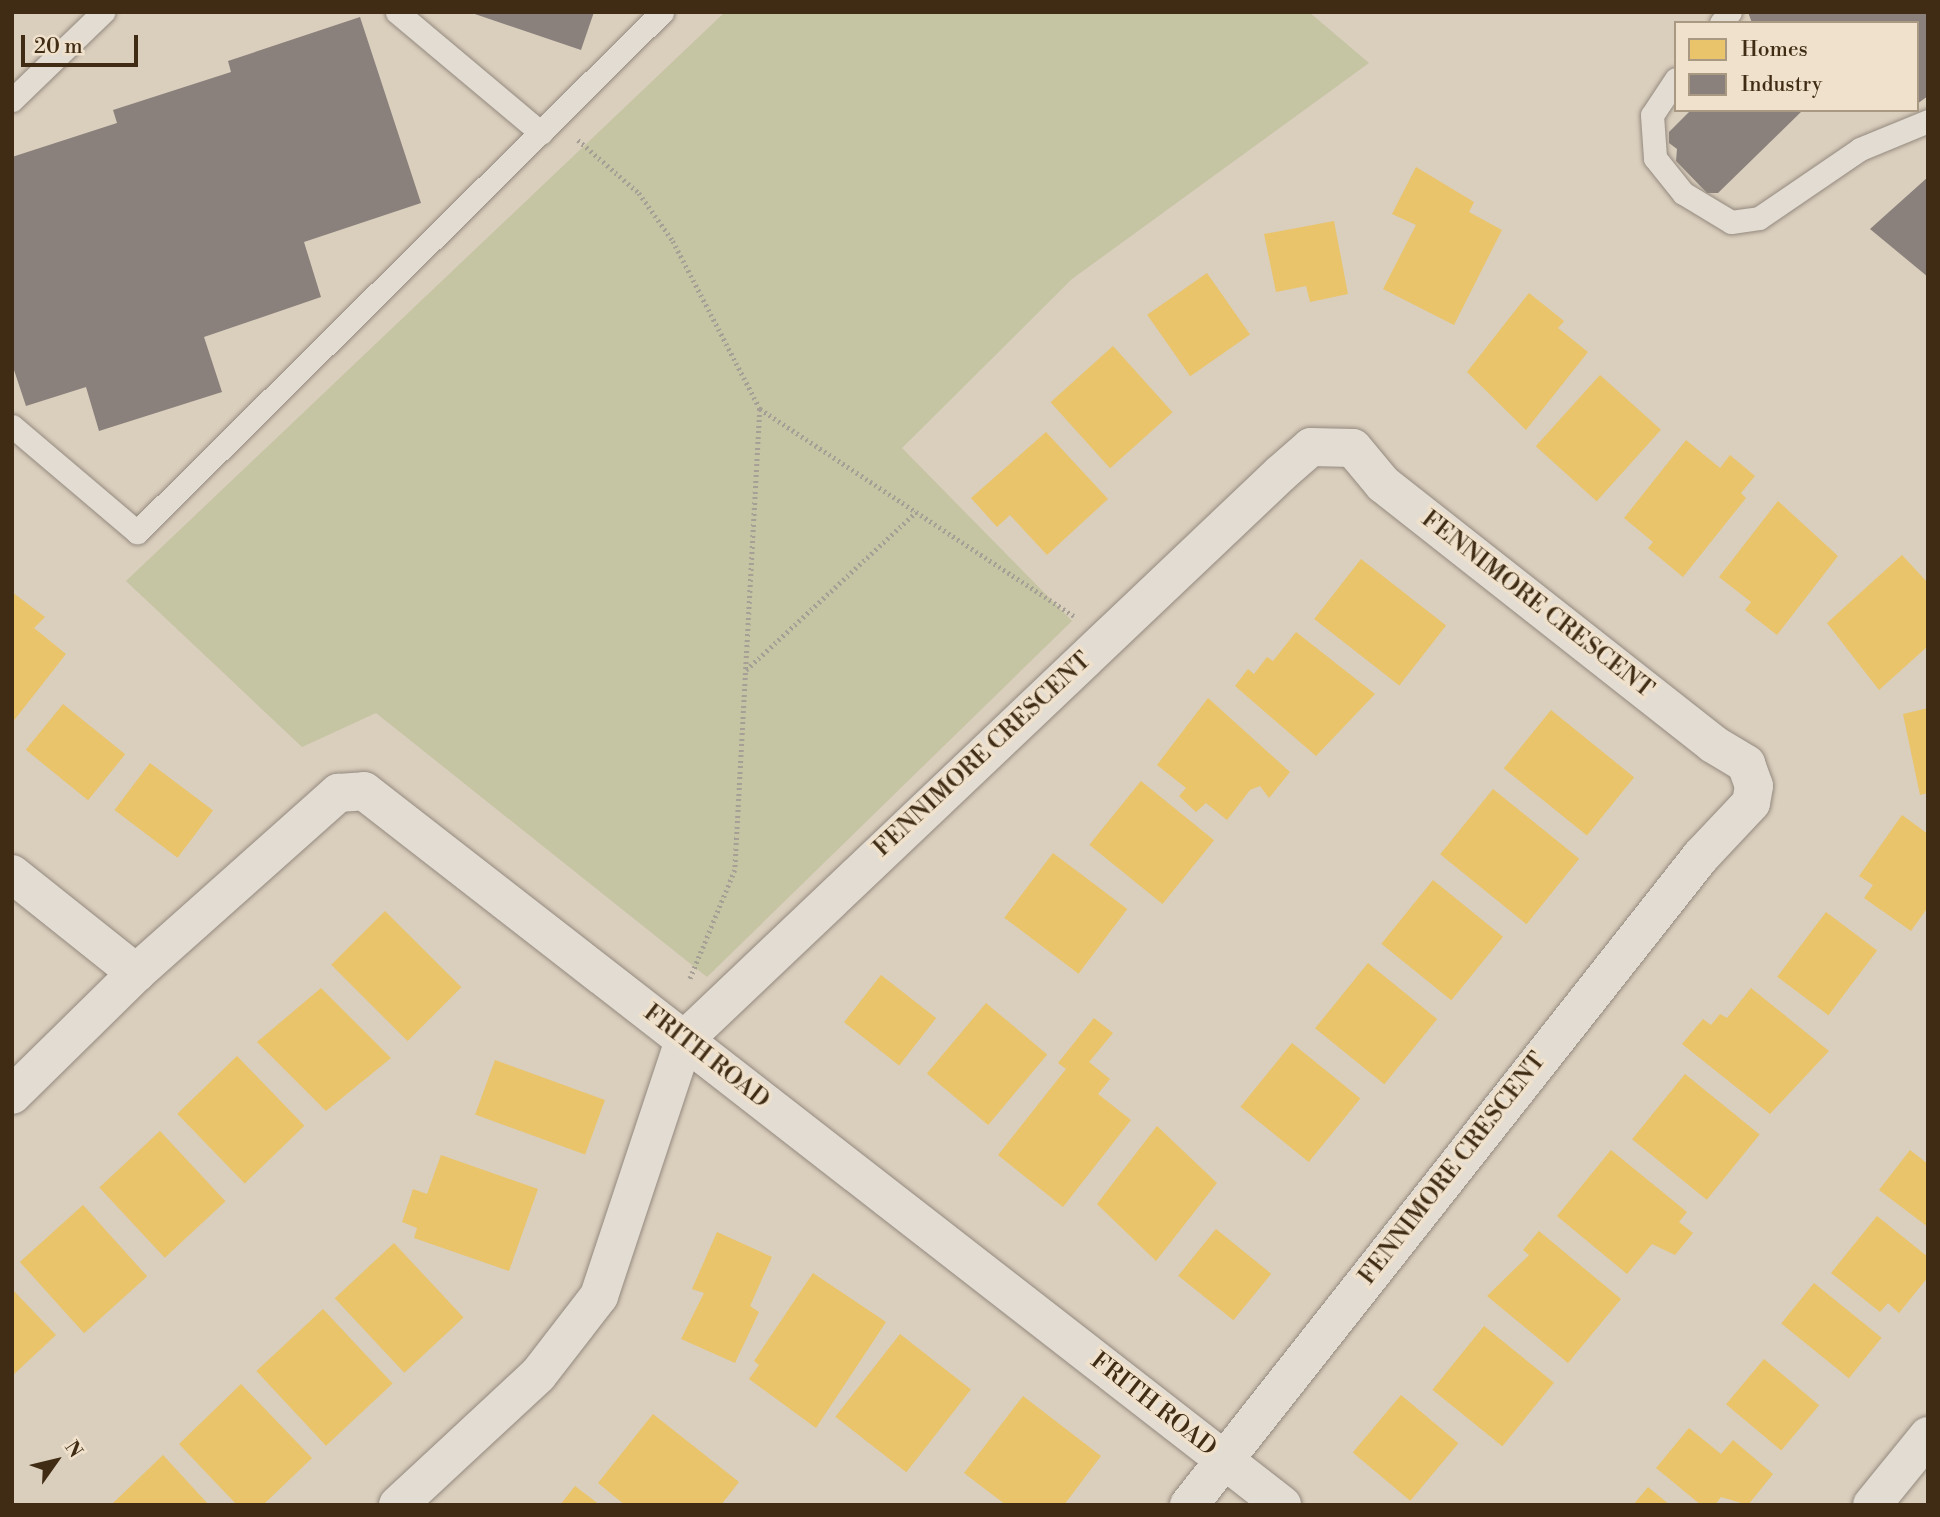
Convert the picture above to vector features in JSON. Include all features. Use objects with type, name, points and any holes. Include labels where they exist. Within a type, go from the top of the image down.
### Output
[{"type":"street","name":"FENNIMORE CRESCENT","points":[[684,1040],[1311,447],[1353,447],[1383,484],[1753,774],[1751,803],[1702,856],[1222,1459]]},
{"type":"street","name":"FRITH ROAD","points":[[12,1095],[136,972],[338,793],[364,791],[1282,1505]]},
{"type":"street","points":[[12,874],[136,972]]},
{"type":"street","points":[[398,1505],[538,1376],[599,1296],[684,1040]]},
{"type":"street","points":[[1872,1505],[1928,1436]]},
{"type":"street","points":[[1189,1505],[1222,1459]]},
{"type":"lane","points":[[12,100],[103,12]]},
{"type":"lane","points":[[397,12],[541,133]]},
{"type":"lane","points":[[12,426],[137,532],[662,12]]},
{"type":"lane","points":[[1674,82],[1652,115],[1655,158],[1683,193],[1731,222],[1759,218],[1860,149],[1928,121]]},
{"type":"path","points":[[570,132],[639,193],[673,241],[760,410],[1107,638]]},
{"type":"path","points":[[684,1040],[691,970],[735,870],[760,410]]},
{"type":"path","points":[[746,670],[916,512]]},
{"type":"green space","points":[[725,12],[1309,12],[1369,63],[1072,279],[902,448],[1072,621],[707,977],[376,713],[302,747],[126,581]]},
{"type":"building: Homes","points":[[1416,167],[1474,202],[1469,212],[1502,230],[1454,325],[1383,289],[1416,225],[1392,214]]},
{"type":"building: Homes","points":[[1334,221],[1348,294],[1310,302],[1306,286],[1276,292],[1264,234]]},
{"type":"building: Homes","points":[[1207,273],[1250,334],[1190,376],[1147,315]]},
{"type":"building: Homes","points":[[1529,293],[1564,321],[1558,328],[1588,352],[1526,430],[1467,372]]},
{"type":"building: Homes","points":[[1113,346],[1173,412],[1110,468],[1051,402]]},
{"type":"building: Homes","points":[[1600,375],[1661,430],[1597,501],[1536,446]]},
{"type":"building: Homes","points":[[1046,432],[1108,499],[1047,555],[1010,515],[997,527],[971,498]]},
{"type":"building: Homes","points":[[1686,440],[1720,468],[1730,455],[1755,476],[1741,493],[1746,498],[1683,577],[1648,548],[1653,542],[1624,518]]},
{"type":"building: Homes","points":[[1778,501],[1838,556],[1777,635],[1745,610],[1751,602],[1719,577]]},
{"type":"building: Homes","points":[[1902,555],[1928,583],[1928,646],[1879,690],[1827,623]]},
{"type":"building: Homes","points":[[1361,559],[1446,625],[1399,685],[1314,619]]},
{"type":"building: Homes","points":[[12,592],[45,617],[34,628],[66,654],[12,723]]},
{"type":"building: Homes","points":[[1296,632],[1375,694],[1316,756],[1235,686],[1248,669],[1254,674],[1267,657],[1273,661]]},
{"type":"building: Homes","points":[[1208,698],[1290,772],[1269,798],[1260,786],[1250,790],[1227,820],[1206,803],[1196,812],[1179,796],[1186,788],[1157,765]]},
{"type":"building: Homes","points":[[63,704],[125,754],[88,800],[26,750]]},
{"type":"building: Homes","points":[[1928,708],[1928,793],[1920,795],[1903,714]]},
{"type":"building: Homes","points":[[1551,710],[1634,777],[1587,836],[1504,768]]},
{"type":"building: Homes","points":[[150,763],[213,811],[178,858],[114,810]]},
{"type":"building: Homes","points":[[1141,781],[1214,840],[1162,904],[1089,845]]},
{"type":"building: Homes","points":[[1493,789],[1579,859],[1526,924],[1440,854]]},
{"type":"building: Homes","points":[[1902,815],[1928,834],[1928,907],[1911,931],[1864,898],[1873,885],[1859,876]]},
{"type":"building: Homes","points":[[1053,853],[1127,909],[1079,974],[1004,918]]},
{"type":"building: Homes","points":[[1433,880],[1503,937],[1451,1000],[1381,944]]},
{"type":"building: Homes","points":[[385,911],[461,987],[408,1041],[331,965]]},
{"type":"building: Homes","points":[[1826,912],[1877,951],[1828,1015],[1777,977]]},
{"type":"building: Homes","points":[[1368,963],[1437,1019],[1384,1084],[1315,1028]]},
{"type":"building: Homes","points":[[881,975],[936,1018],[899,1065],[844,1022]]},
{"type":"building: Homes","points":[[321,988],[391,1058],[326,1111],[257,1042]]},
{"type":"building: Homes","points":[[1751,988],[1829,1051],[1770,1114],[1682,1044],[1703,1019],[1711,1025],[1720,1014],[1727,1018]]},
{"type":"building: Homes","points":[[986,1003],[1047,1054],[988,1125],[927,1073]]},
{"type":"building: Homes","points":[[1094,1018],[1113,1033],[1089,1062],[1110,1079],[1098,1094],[1131,1120],[1063,1207],[998,1155],[1066,1069],[1058,1063]]},
{"type":"building: Homes","points":[[1292,1043],[1360,1098],[1309,1162],[1240,1107]]},
{"type":"building: Homes","points":[[237,1056],[304,1126],[245,1183],[177,1114]]},
{"type":"building: Homes","points":[[495,1060],[605,1100],[585,1155],[475,1115]]},
{"type":"building: Homes","points":[[1685,1074],[1760,1134],[1707,1200],[1632,1139]]},
{"type":"building: Homes","points":[[1157,1126],[1217,1183],[1156,1261],[1097,1204]]},
{"type":"building: Homes","points":[[160,1131],[225,1201],[165,1258],[99,1188]]},
{"type":"building: Homes","points":[[1611,1150],[1687,1212],[1679,1222],[1693,1233],[1675,1255],[1652,1244],[1627,1274],[1557,1216]]},
{"type":"building: Homes","points":[[1910,1150],[1928,1164],[1928,1227],[1879,1190]]},
{"type":"building: Homes","points":[[441,1155],[538,1189],[509,1271],[414,1238],[417,1228],[402,1222],[413,1189],[427,1194]]},
{"type":"building: Homes","points":[[83,1205],[147,1276],[84,1333],[20,1262]]},
{"type":"building: Homes","points":[[1877,1216],[1928,1257],[1928,1277],[1899,1313],[1888,1303],[1880,1312],[1831,1273]]},
{"type":"building: Homes","points":[[1216,1229],[1271,1274],[1233,1320],[1178,1276]]},
{"type":"building: Homes","points":[[1539,1231],[1621,1299],[1568,1363],[1487,1296],[1529,1255],[1523,1250]]},
{"type":"building: Homes","points":[[717,1232],[772,1257],[750,1306],[759,1312],[735,1363],[681,1339],[704,1293],[692,1289]]},
{"type":"building: Homes","points":[[394,1243],[464,1318],[404,1373],[335,1298]]},
{"type":"building: Homes","points":[[813,1273],[886,1322],[816,1428],[749,1379],[759,1365],[754,1361]]},
{"type":"building: Homes","points":[[1814,1283],[1882,1338],[1849,1378],[1781,1323]]},
{"type":"building: Homes","points":[[12,1289],[56,1335],[12,1376]]},
{"type":"building: Homes","points":[[323,1309],[393,1384],[326,1446],[256,1371]]},
{"type":"building: Homes","points":[[1484,1326],[1554,1383],[1502,1446],[1432,1390]]},
{"type":"building: Homes","points":[[900,1334],[971,1389],[906,1472],[835,1417]]},
{"type":"building: Homes","points":[[1764,1359],[1819,1405],[1781,1450],[1726,1404]]},
{"type":"building: Homes","points":[[241,1384],[312,1458],[263,1505],[237,1505],[179,1444]]},
{"type":"building: Homes","points":[[1401,1395],[1458,1443],[1410,1501],[1353,1452]]},
{"type":"building: Homes","points":[[1023,1396],[1101,1456],[1064,1505],[1006,1505],[964,1473]]},
{"type":"building: Homes","points":[[653,1414],[739,1482],[721,1505],[625,1505],[598,1483]]},
{"type":"building: Homes","points":[[1689,1428],[1721,1454],[1733,1440],[1773,1474],[1748,1505],[1721,1497],[1715,1505],[1701,1505],[1656,1468]]},
{"type":"building: Homes","points":[[163,1455],[209,1505],[111,1505]]},
{"type":"building: Homes","points":[[575,1486],[600,1505],[560,1505]]},
{"type":"building: Homes","points":[[1648,1487],[1670,1505],[1633,1505]]},
{"type":"building: Industry","points":[[469,12],[594,12],[581,50]]},
{"type":"building: Industry","points":[[1748,12],[1928,12],[1928,96],[1919,103],[1919,21],[1751,21]]},
{"type":"building: Industry","points":[[360,17],[421,203],[304,242],[321,297],[204,337],[222,392],[99,431],[86,387],[26,406],[12,364],[12,157],[117,123],[113,110],[231,72],[228,61]]},
{"type":"building: Industry","points":[[1689,112],[1801,112],[1718,193],[1707,193],[1676,161],[1677,149],[1669,143],[1669,132]]},
{"type":"building: Industry","points":[[1928,177],[1928,277],[1870,229]]}]
